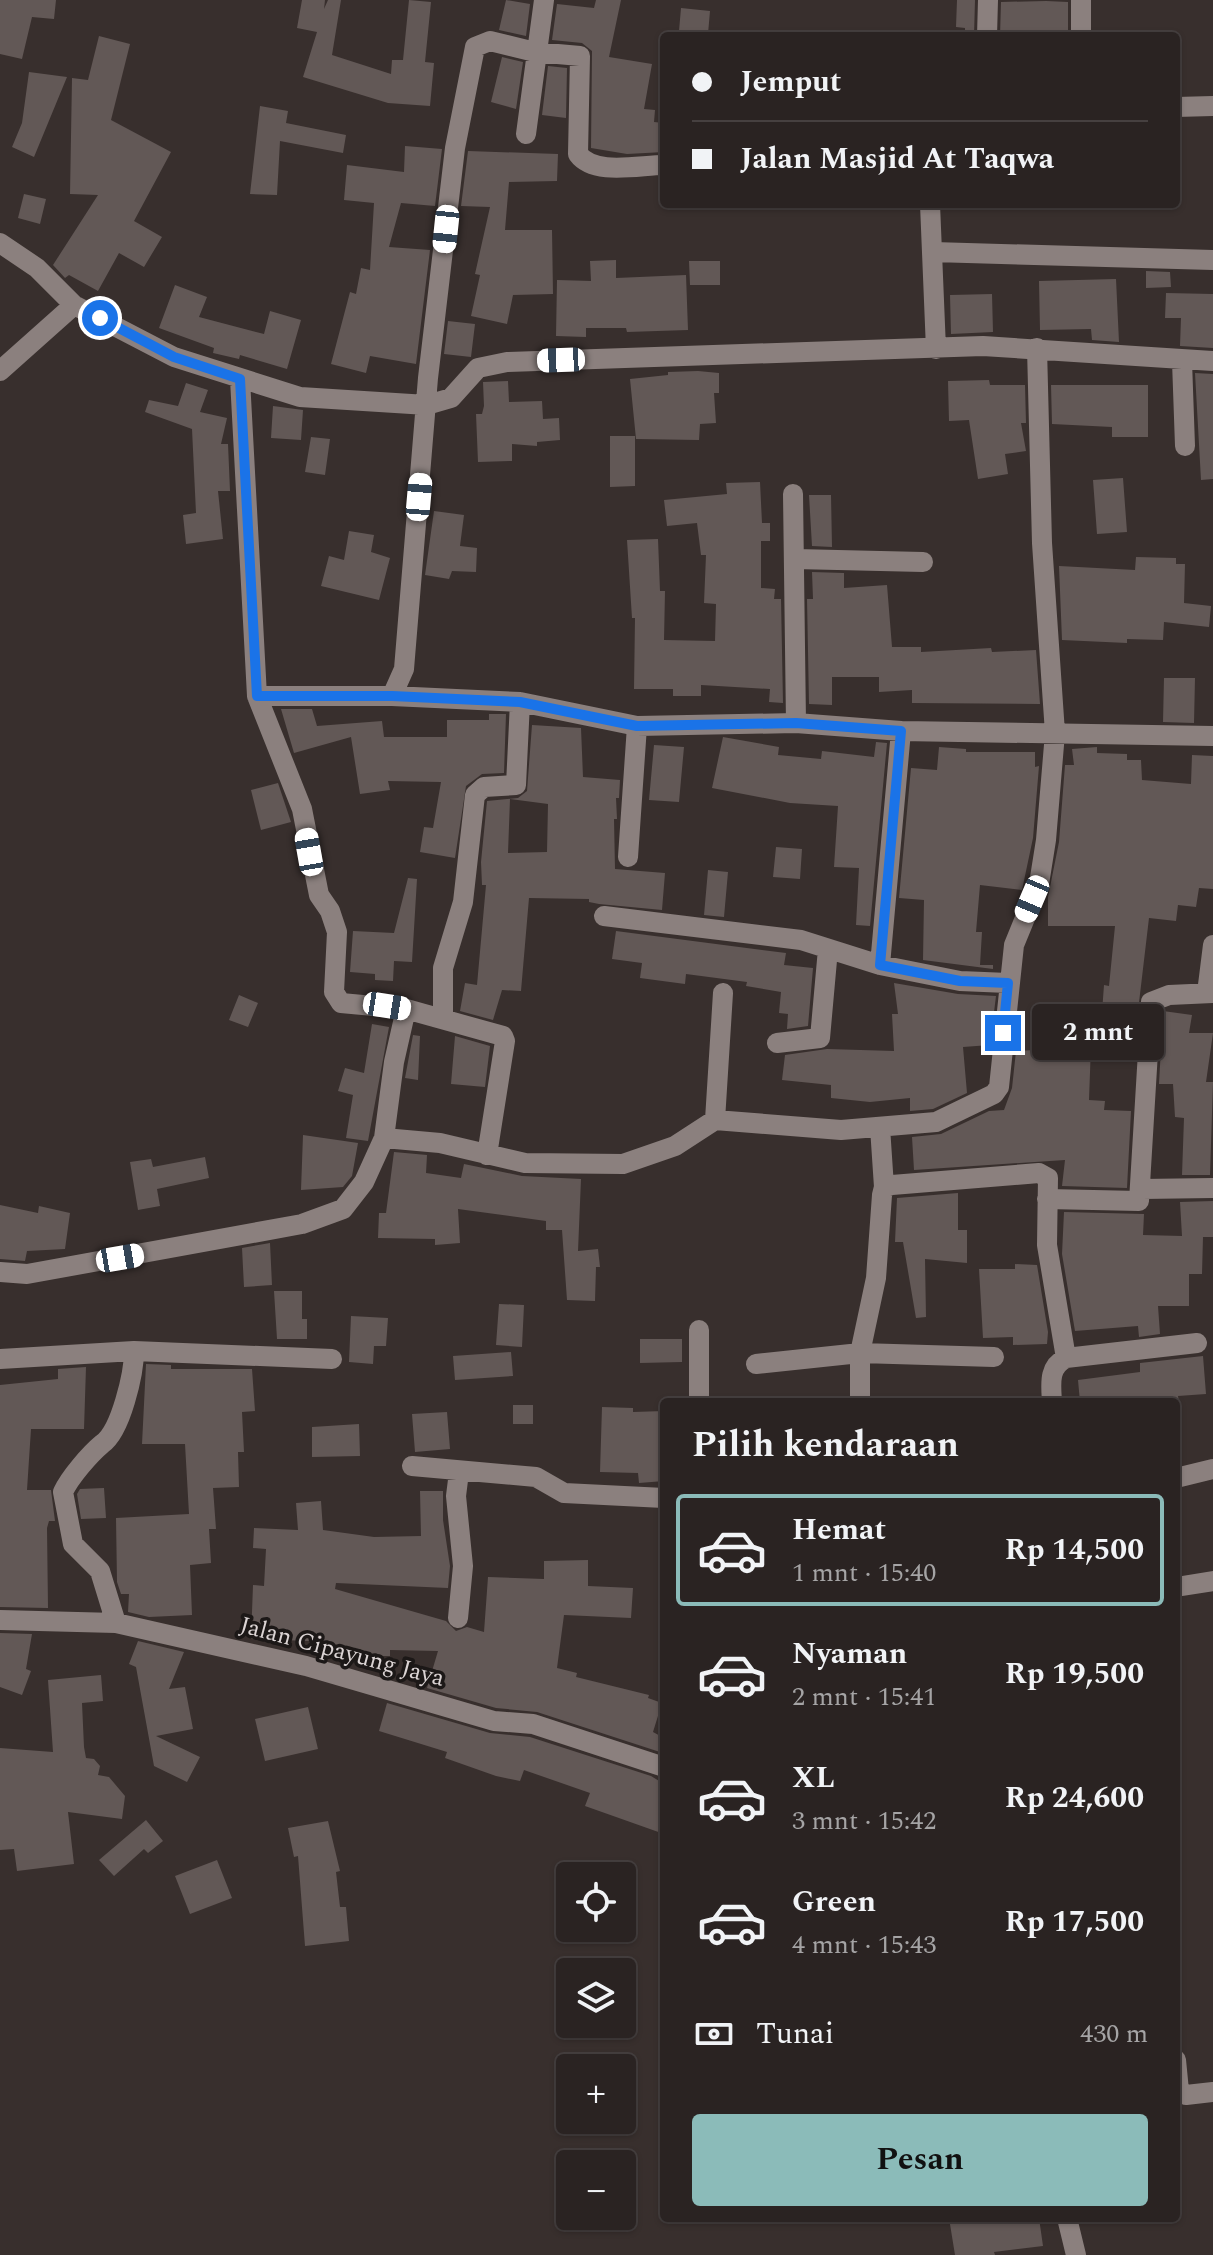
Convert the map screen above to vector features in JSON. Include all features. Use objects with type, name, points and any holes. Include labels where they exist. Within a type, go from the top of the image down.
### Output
[{"type":"street","points":[[526,134],[544,0]]},
{"type":"street","points":[[987,32],[988,0]]},
{"type":"street","points":[[1081,0],[1081,32]]},
{"type":"street","points":[[392,696],[404,669],[427,405],[455,148],[475,47],[490,41],[535,52],[582,58],[578,154],[585,163],[596,167],[660,165]]},
{"type":"street","points":[[1180,107],[1213,106]]},
{"type":"street","points":[[930,208],[936,349]]},
{"type":"street","points":[[0,243],[37,268],[74,305],[174,357],[300,397],[427,405],[451,398],[478,368],[507,362],[1037,348],[1213,361]]},
{"type":"street","points":[[933,252],[1213,260]]},
{"type":"street","points":[[0,371],[74,305]]},
{"type":"street","points":[[384,1138],[440,1143],[525,1163],[623,1164],[675,1146],[715,1120],[841,1130],[936,1122],[994,1094],[999,1087],[1014,945],[1039,884],[1055,733],[1042,543],[1037,348]]},
{"type":"street","points":[[1182,361],[1185,446]]},
{"type":"street","points":[[240,379],[257,696],[302,809],[319,895],[337,932],[336,998],[351,1006],[406,1009],[443,1018],[498,1034],[505,1041],[487,1155]]},
{"type":"street","points":[[793,494],[796,723]]},
{"type":"street","points":[[795,559],[923,562]]},
{"type":"street","points":[[257,696],[392,696],[520,702],[637,726],[796,723],[901,731],[1213,736]]},
{"type":"street","points":[[443,1018],[443,968],[463,902],[475,795],[484,787],[516,785],[520,702]]},
{"type":"street","points":[[628,857],[637,726]]},
{"type":"street","points":[[880,965],[901,731]]},
{"type":"street","points":[[604,916],[801,940],[880,965],[960,981],[1008,983]]},
{"type":"street","points":[[1047,1199],[1135,1203],[1142,1197],[1151,1002],[1169,995],[1210,993],[1213,945]]},
{"type":"street","points":[[777,1043],[820,1038],[828,949]]},
{"type":"street","points":[[715,1120],[723,993]]},
{"type":"street","points":[[0,1272],[27,1274],[302,1224],[343,1209],[364,1182],[384,1138],[394,1062],[406,1009]]},
{"type":"street","points":[[860,1398],[860,1353],[876,1278],[884,1187],[880,1127]]},
{"type":"street","points":[[884,1187],[1039,1173],[1048,1178],[1047,1245],[1066,1358]]},
{"type":"street","points":[[1142,1189],[1213,1188]]},
{"type":"street","points":[[699,1330],[699,1398]]},
{"type":"street","points":[[1052,1398],[1051,1374],[1058,1361],[1197,1343]]},
{"type":"street","points":[[0,1359],[134,1351],[332,1359]]},
{"type":"street","points":[[116,1623],[100,1571],[73,1544],[63,1492],[97,1446],[106,1441],[130,1390],[134,1351]]},
{"type":"street","points":[[756,1364],[860,1353],[994,1357]]},
{"type":"street","points":[[412,1466],[536,1477],[564,1493],[660,1498]]},
{"type":"street","points":[[1180,1477],[1213,1469]]},
{"type":"street","points":[[458,1618],[463,1566],[456,1496],[459,1472]]},
{"type":"street","points":[[1180,1586],[1213,1581]]},
{"type":"street","name":"Jalan Cipayung Jaya","points":[[0,1620],[116,1623],[306,1666],[494,1721],[533,1724],[660,1766]]},
{"type":"street","points":[[1180,2092],[1186,2095],[1213,2092]]},
{"type":"street","points":[[1068,2222],[1076,2255]]},
{"type":"building","points":[[0,0],[56,0],[54,19],[32,17],[22,59],[0,54]]},
{"type":"building","points":[[302,0],[325,0],[324,9],[328,0],[341,0],[332,55],[391,74],[392,60],[403,60],[409,0],[431,2],[425,62],[434,63],[430,106],[388,103],[303,77],[317,32],[297,28]]},
{"type":"building","points":[[506,0],[530,4],[526,36],[499,30]]},
{"type":"building","points":[[596,0],[621,0],[609,57],[652,64],[644,109],[655,110],[654,122],[660,123],[660,152],[627,154],[591,148],[592,51],[582,43],[552,40],[557,4],[594,8]]},
{"type":"building","points":[[957,0],[975,0],[974,32],[965,32],[965,28],[956,27]]},
{"type":"building","points":[[1001,2],[1068,2],[1068,32],[1000,32]]},
{"type":"building","points":[[681,8],[710,11],[708,32],[679,31]]},
{"type":"building","points":[[99,36],[130,44],[111,120],[171,152],[134,221],[162,237],[144,267],[119,253],[98,291],[69,275],[65,278],[53,265],[98,195],[70,194],[72,78],[88,80]]},
{"type":"building","points":[[502,57],[523,62],[516,109],[491,102]]},
{"type":"building","points":[[548,66],[567,68],[566,118],[542,115]]},
{"type":"building","points":[[29,72],[67,77],[34,157],[12,147],[22,123]]},
{"type":"building","points":[[260,106],[288,111],[286,123],[346,135],[343,153],[280,141],[277,195],[250,194]]},
{"type":"building","points":[[405,146],[442,149],[435,206],[401,203],[389,247],[430,250],[416,364],[370,356],[366,373],[331,364],[350,292],[356,294],[361,268],[370,270],[374,203],[344,200],[347,165],[404,172]]},
{"type":"building","points":[[468,151],[558,154],[557,181],[509,182],[505,230],[552,230],[553,294],[513,295],[507,324],[471,316],[480,275],[475,274],[490,207],[461,206]]},
{"type":"building","points":[[24,194],[46,199],[40,224],[18,218]]},
{"type":"building","points":[[616,260],[616,278],[686,275],[688,330],[627,332],[626,328],[586,328],[586,337],[556,336],[557,280],[591,281],[590,261]]},
{"type":"building","points":[[689,261],[720,261],[720,285],[690,285]]},
{"type":"building","points":[[1146,271],[1170,272],[1171,287],[1146,288]]},
{"type":"building","points":[[1116,279],[1119,342],[1092,340],[1091,329],[1040,330],[1039,281]]},
{"type":"building","points":[[175,285],[207,297],[199,317],[264,334],[270,311],[301,320],[287,369],[240,355],[239,359],[213,353],[214,348],[159,328]]},
{"type":"building","points":[[1166,293],[1213,294],[1213,348],[1180,346],[1181,318],[1165,318]]},
{"type":"building","points":[[992,294],[993,332],[951,334],[950,295]]},
{"type":"building","points":[[448,321],[475,324],[471,357],[444,354]]},
{"type":"building","points":[[668,372],[719,373],[719,393],[714,393],[716,423],[700,424],[699,440],[636,439],[630,379],[668,375]]},
{"type":"building","points":[[1195,373],[1213,374],[1213,479],[1201,480]]},
{"type":"building","points":[[989,380],[990,385],[1025,385],[1026,423],[1021,423],[1026,451],[1005,454],[1008,474],[978,479],[969,420],[949,421],[948,381]]},
{"type":"building","points":[[508,381],[509,402],[542,401],[543,419],[559,418],[560,440],[537,442],[537,446],[512,444],[512,461],[478,462],[476,414],[482,414],[484,406],[483,382]]},
{"type":"building","points":[[186,383],[208,390],[200,412],[227,418],[221,444],[228,444],[230,491],[218,491],[223,539],[186,544],[183,515],[196,513],[192,429],[145,412],[149,400],[178,406]]},
{"type":"building","points":[[1051,385],[1148,385],[1148,437],[1112,437],[1112,427],[1052,424]]},
{"type":"building","points":[[273,406],[303,410],[301,440],[271,438]]},
{"type":"building","points":[[610,436],[635,436],[635,486],[610,487]]},
{"type":"building","points":[[311,437],[330,439],[325,475],[305,472]]},
{"type":"building","points":[[1123,478],[1127,532],[1097,534],[1093,480]]},
{"type":"building","points":[[760,482],[762,523],[770,523],[770,541],[761,541],[761,588],[775,589],[774,599],[781,599],[783,703],[769,702],[770,689],[701,685],[701,696],[673,696],[673,689],[634,689],[635,618],[632,618],[627,540],[658,539],[660,591],[665,591],[664,640],[715,641],[716,604],[704,603],[706,555],[701,555],[697,523],[667,526],[664,500],[727,494],[726,483]]},
{"type":"building","points":[[809,495],[831,495],[832,547],[812,546]]},
{"type":"building","points":[[434,511],[464,515],[460,546],[477,548],[476,572],[452,571],[449,579],[425,575]]},
{"type":"building","points":[[349,531],[374,535],[371,552],[390,558],[379,600],[321,586],[329,556],[344,560]]},
{"type":"building","points":[[1136,557],[1176,558],[1176,564],[1185,564],[1184,603],[1211,606],[1209,627],[1164,622],[1163,640],[1127,639],[1127,643],[1062,640],[1059,566],[1135,570]]},
{"type":"building","points":[[812,572],[844,573],[844,588],[887,585],[892,647],[921,647],[921,652],[991,648],[992,652],[1036,650],[1040,704],[912,703],[912,690],[879,692],[879,677],[832,677],[832,705],[809,704],[807,599],[813,599]]},
{"type":"building","points":[[1164,678],[1195,678],[1194,723],[1163,722]]},
{"type":"building","points":[[281,709],[312,709],[317,726],[382,721],[384,737],[447,737],[447,720],[489,720],[489,714],[506,714],[504,773],[482,774],[466,786],[455,858],[420,852],[424,827],[433,828],[441,782],[388,781],[390,790],[360,794],[351,737],[294,753]]},
{"type":"building","points":[[532,725],[581,728],[583,777],[620,780],[619,798],[616,798],[617,819],[614,819],[615,869],[665,873],[662,910],[599,904],[589,902],[589,899],[529,898],[521,991],[502,990],[493,1020],[460,1011],[465,983],[477,985],[486,885],[482,885],[481,862],[487,801],[518,798],[527,791]],"holes":[[[510,799],[548,804],[547,852],[508,853]]]},
{"type":"building","points":[[723,737],[779,747],[778,755],[821,759],[822,751],[874,757],[876,742],[887,743],[870,926],[856,925],[859,868],[834,867],[838,806],[790,803],[712,788]]},
{"type":"building","points":[[654,745],[684,747],[679,802],[649,800]]},
{"type":"building","points":[[939,747],[966,749],[966,752],[1035,752],[1035,767],[1039,766],[1033,838],[1022,890],[980,885],[976,932],[982,932],[980,965],[993,965],[993,969],[923,960],[924,900],[899,898],[911,768],[937,770]]},
{"type":"building","points":[[1097,747],[1097,753],[1127,754],[1127,760],[1141,760],[1142,780],[1191,784],[1192,755],[1213,756],[1213,889],[1199,888],[1196,907],[1178,905],[1176,921],[1149,918],[1136,1028],[1101,1026],[1104,985],[1109,986],[1115,926],[1048,926],[1048,897],[1059,842],[1065,765],[1074,765],[1072,749]]},
{"type":"building","points":[[278,783],[291,822],[261,830],[251,790]]},
{"type":"building","points":[[776,847],[802,849],[800,879],[773,877]]},
{"type":"building","points":[[708,870],[728,872],[724,917],[704,915]]},
{"type":"building","points":[[408,878],[417,879],[412,962],[394,961],[393,981],[375,980],[375,974],[350,972],[353,931],[394,933]]},
{"type":"building","points":[[616,931],[786,953],[784,965],[813,968],[808,1026],[787,1029],[788,1014],[779,1013],[781,992],[746,986],[747,982],[686,974],[685,984],[640,978],[642,963],[612,959]]},
{"type":"building","points":[[894,983],[958,994],[996,996],[990,1045],[963,1047],[967,1093],[933,1109],[910,1111],[910,1098],[870,1102],[831,1098],[831,1085],[782,1080],[785,1055],[827,1049],[894,1051],[892,1014],[898,1014]]},
{"type":"building","points":[[239,995],[258,1003],[248,1027],[229,1020]]},
{"type":"building","points":[[1163,1011],[1192,1015],[1189,1033],[1213,1033],[1206,1082],[1213,1082],[1210,1175],[1182,1175],[1184,1118],[1175,1117],[1173,1084],[1159,1084]]},
{"type":"building","points":[[1056,1015],[1092,1017],[1089,1100],[1105,1101],[1104,1110],[1131,1111],[1127,1188],[1062,1186],[1065,1160],[914,1170],[912,1137],[941,1134],[989,1111],[1004,1110],[1012,1088],[1016,1051],[1054,1049]]},
{"type":"building","points":[[372,1024],[389,1027],[368,1141],[346,1138],[353,1095],[338,1091],[345,1068],[364,1073]]},
{"type":"building","points":[[413,1035],[420,1036],[418,1080],[405,1078]]},
{"type":"building","points":[[455,1036],[490,1046],[485,1087],[451,1084]]},
{"type":"building","points":[[303,1135],[358,1143],[352,1176],[343,1187],[301,1190]]},
{"type":"building","points":[[394,1152],[427,1155],[426,1173],[461,1178],[464,1164],[522,1176],[581,1179],[578,1251],[598,1249],[600,1267],[596,1267],[595,1301],[567,1300],[562,1230],[546,1230],[546,1221],[458,1209],[460,1243],[435,1245],[435,1239],[378,1238],[379,1213],[386,1213]]},
{"type":"building","points":[[205,1157],[209,1178],[157,1189],[160,1206],[138,1210],[130,1162],[151,1159],[153,1167]]},
{"type":"building","points":[[958,1193],[958,1230],[967,1230],[967,1263],[925,1259],[926,1317],[916,1318],[903,1242],[895,1242],[897,1198]]},
{"type":"building","points":[[1213,1201],[1213,1237],[1203,1237],[1202,1274],[1189,1274],[1189,1306],[1158,1306],[1160,1334],[1139,1337],[1138,1326],[1075,1331],[1062,1254],[1064,1212],[1144,1214],[1143,1235],[1182,1236],[1180,1202]]},
{"type":"building","points":[[0,1205],[38,1213],[39,1206],[70,1213],[65,1249],[27,1251],[25,1261],[0,1259]]},
{"type":"building","points":[[270,1243],[272,1285],[244,1287],[242,1248]]},
{"type":"building","points":[[1015,1264],[1037,1265],[1048,1332],[1047,1344],[1013,1345],[1013,1337],[983,1338],[979,1269],[1015,1269]]},
{"type":"building","points":[[274,1291],[302,1291],[302,1319],[307,1319],[307,1339],[277,1339]]},
{"type":"building","points":[[499,1304],[524,1305],[522,1347],[496,1345]]},
{"type":"building","points":[[351,1316],[388,1318],[386,1346],[374,1346],[373,1364],[349,1362]]},
{"type":"building","points":[[640,1339],[682,1339],[682,1362],[640,1363]]},
{"type":"building","points":[[511,1352],[513,1376],[455,1380],[453,1356]]},
{"type":"building","points":[[1203,1356],[1206,1394],[1178,1398],[1080,1398],[1078,1380],[1140,1372],[1140,1363]]},
{"type":"building","points":[[146,1364],[171,1365],[171,1369],[252,1369],[255,1411],[242,1412],[244,1452],[238,1452],[239,1487],[213,1488],[216,1529],[209,1529],[211,1563],[190,1565],[192,1615],[149,1617],[128,1612],[129,1594],[121,1594],[117,1582],[116,1518],[189,1514],[185,1444],[142,1444]]},
{"type":"building","points":[[86,1367],[84,1429],[31,1429],[27,1490],[51,1490],[55,1521],[49,1521],[47,1528],[48,1608],[0,1607],[0,1385],[58,1379],[58,1369]]},
{"type":"building","points":[[513,1405],[533,1405],[533,1424],[513,1424]]},
{"type":"building","points":[[602,1407],[633,1408],[633,1412],[660,1411],[660,1481],[639,1483],[638,1473],[600,1472]]},
{"type":"building","points":[[447,1412],[450,1449],[415,1452],[412,1414]]},
{"type":"building","points":[[359,1424],[360,1456],[312,1457],[312,1427]]},
{"type":"building","points":[[104,1488],[106,1518],[81,1519],[77,1494],[80,1489]]},
{"type":"building","points":[[420,1491],[443,1491],[443,1520],[450,1566],[448,1588],[336,1583],[335,1589],[446,1621],[456,1631],[467,1627],[484,1632],[488,1577],[544,1579],[544,1561],[588,1560],[588,1586],[633,1588],[631,1618],[564,1615],[557,1668],[577,1673],[576,1677],[649,1695],[648,1698],[660,1702],[653,1732],[660,1736],[660,1752],[537,1712],[496,1708],[427,1688],[438,1651],[390,1650],[390,1656],[351,1656],[351,1647],[310,1641],[251,1639],[253,1585],[264,1586],[266,1549],[253,1548],[254,1528],[298,1530],[296,1503],[321,1501],[323,1530],[374,1537],[421,1536]]},
{"type":"building","points":[[0,1633],[32,1634],[26,1669],[31,1671],[22,1695],[0,1687]]},
{"type":"building","points":[[138,1641],[184,1652],[169,1689],[185,1687],[193,1729],[156,1736],[200,1757],[187,1782],[154,1766],[136,1667],[129,1664]]},
{"type":"building","points":[[101,1675],[103,1701],[82,1703],[84,1747],[86,1758],[94,1759],[100,1766],[98,1775],[109,1777],[125,1796],[122,1819],[68,1812],[74,1864],[17,1871],[14,1849],[0,1850],[0,1748],[53,1752],[48,1680]]},
{"type":"building","points":[[387,1703],[490,1733],[530,1737],[651,1776],[660,1782],[660,1833],[585,1806],[590,1793],[524,1770],[520,1781],[496,1776],[445,1758],[447,1752],[379,1731]]},
{"type":"building","points":[[308,1707],[318,1749],[265,1761],[255,1719]]},
{"type":"building","points":[[146,1820],[163,1841],[148,1853],[144,1849],[114,1876],[99,1860]]},
{"type":"building","points":[[328,1821],[340,1871],[336,1872],[340,1907],[346,1907],[349,1941],[305,1946],[298,1856],[294,1857],[288,1828]]},
{"type":"building","points":[[217,1860],[232,1898],[190,1914],[175,1876]]},
{"type":"building","points":[[950,2222],[1040,2222],[1043,2246],[994,2252],[995,2255],[955,2255]]},
{"type":"route","points":[[100,318],[174,357],[240,379],[257,696],[392,696],[520,702],[637,726],[796,723],[901,731],[880,965],[960,981],[1008,983],[1003,1033]]}]
